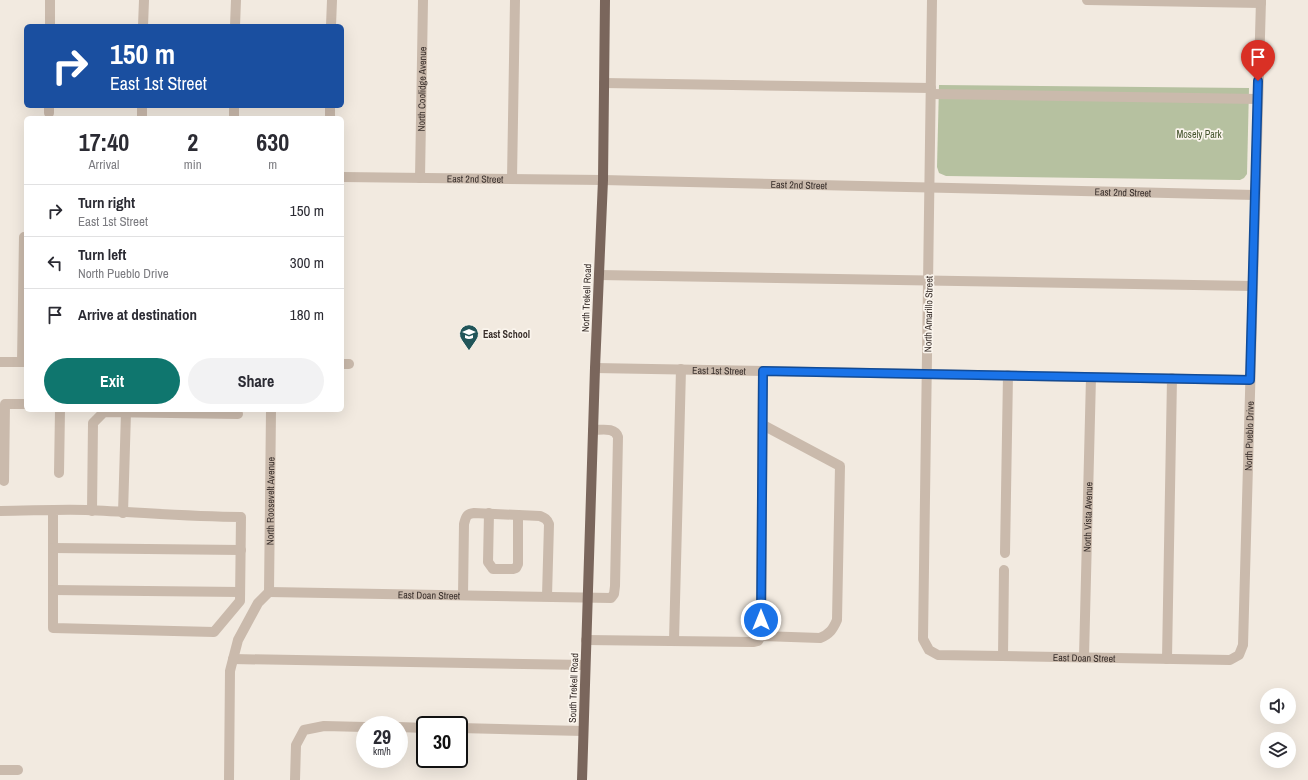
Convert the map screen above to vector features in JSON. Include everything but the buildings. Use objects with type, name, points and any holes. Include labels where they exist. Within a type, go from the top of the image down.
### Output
[{"type":"main road","name":"North Trekell Road","points":[[588,597],[595,368],[603,180],[605,0]]},
{"type":"main road","name":"South Trekell Road","points":[[582,780],[588,597]]},
{"type":"street","points":[[50,0],[50,24]]},
{"type":"street","points":[[143,24],[144,0]]},
{"type":"street","points":[[235,24],[236,0]]},
{"type":"street","points":[[331,24],[332,0]]},
{"type":"street","name":"North Coolidge Avenue","points":[[420,178],[423,0]]},
{"type":"street","points":[[512,179],[514,0]]},
{"type":"street","name":"North Amarillo Street","points":[[929,650],[923,639],[932,0]]},
{"type":"street","points":[[1087,0],[1261,2]]},
{"type":"street","name":"North Pueblo Drive","points":[[1239,655],[1243,644],[1261,2]]},
{"type":"street","points":[[604,83],[1258,99]]},
{"type":"street","name":"East 2nd Street","points":[[344,177],[603,180],[1255,194]]},
{"type":"street","points":[[0,362],[24,362],[24,237]]},
{"type":"street","points":[[599,274],[1252,286]]},
{"type":"street","name":"East 1st Street","points":[[595,368],[1250,380]]},
{"type":"street","points":[[674,641],[681,369]]},
{"type":"street","points":[[586,640],[758,641],[761,636],[763,371]]},
{"type":"street","points":[[1005,553],[1008,375]]},
{"type":"street","name":"North Vista Avenue","points":[[1084,657],[1091,377]]},
{"type":"street","points":[[1167,659],[1172,378]]},
{"type":"street","points":[[4,480],[5,404],[24,404]]},
{"type":"street","points":[[59,473],[60,412]]},
{"type":"street","points":[[92,511],[93,423],[104,412],[238,414]]},
{"type":"street","points":[[123,513],[126,412]]},
{"type":"street","name":"North Roosevelt Avenue","points":[[269,592],[271,412]]},
{"type":"street","points":[[761,636],[820,638],[828,635],[834,628],[837,620],[840,466],[763,425]]},
{"type":"street","name":"East Doan Street","points":[[269,592],[611,598],[614,594],[616,586],[618,438],[617,433],[612,430],[593,430]]},
{"type":"street","points":[[0,511],[53,511],[92,511],[177,516],[242,517],[240,601],[214,632],[53,628],[53,511]]},
{"type":"street","points":[[463,595],[464,524],[466,516],[474,513],[489,513],[540,516],[545,518],[549,524],[547,596]]},
{"type":"street","points":[[489,513],[488,562],[493,569],[513,569],[516,568],[518,564],[518,515]]},
{"type":"street","points":[[53,548],[241,550]]},
{"type":"street","points":[[1003,656],[1004,570]]},
{"type":"street","points":[[53,590],[240,592]]},
{"type":"street","points":[[229,780],[230,670],[238,640],[258,603],[269,592]]},
{"type":"street","name":"East Doan Street","points":[[929,650],[938,655],[1167,659],[1230,660],[1239,655]]},
{"type":"street","points":[[233,659],[585,665]]},
{"type":"street","points":[[295,780],[296,745],[304,730],[324,726],[356,727]]},
{"type":"street","points":[[468,728],[583,731]]},
{"type":"street","points":[[0,770],[18,770]]},
{"type":"green space","name":"Mosely Park","points":[[939,85],[1249,88],[1247,174],[1240,180],[946,176],[939,173],[937,167]]},
{"type":"place","name":"East School","points":[[469,351]]},
{"type":"route","points":[[761,620],[763,371],[1250,380],[1258,81]]}]
